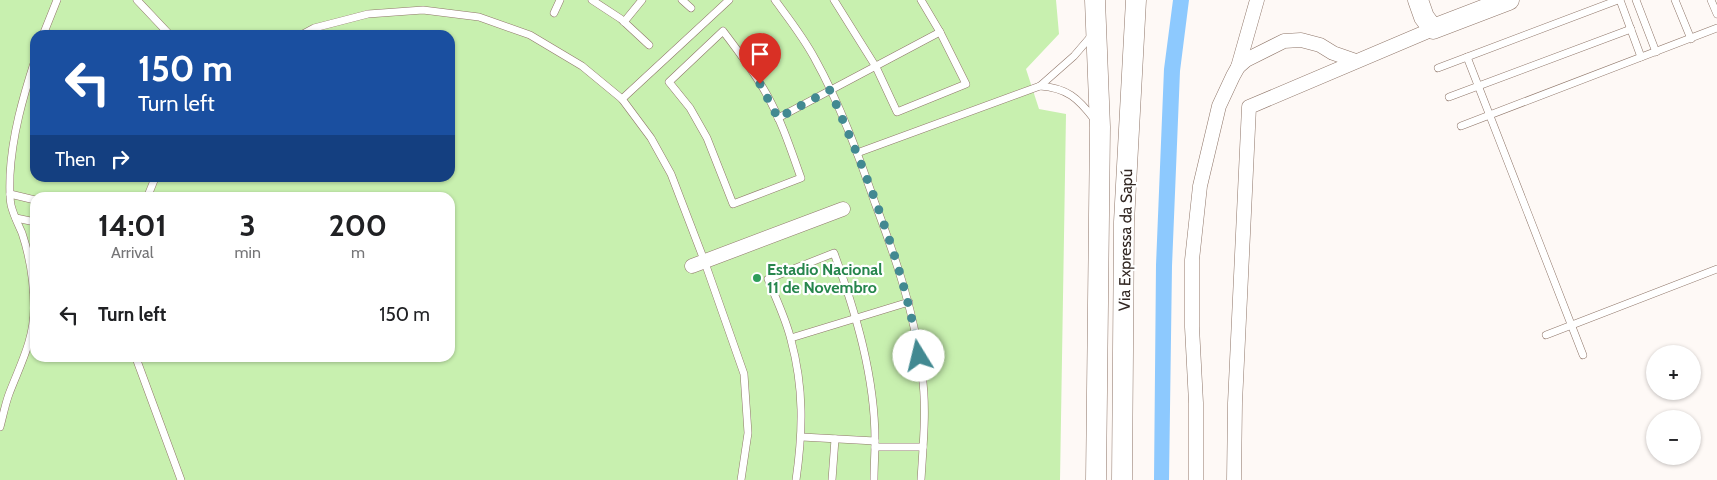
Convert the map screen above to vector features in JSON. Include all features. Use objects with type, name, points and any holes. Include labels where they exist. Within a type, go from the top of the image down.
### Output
[{"type":"main road","name":"Via Expressa da Sapú","points":[[1095,0],[1100,127],[1096,480]]},
{"type":"main road","name":"Via Expressa da Sapú","points":[[1122,480],[1124,222],[1136,0]]},
{"type":"main road","points":[[1418,0],[1424,17],[1434,30],[1509,0]]},
{"type":"street","points":[[1196,480],[1192,260],[1200,186],[1219,106],[1238,67],[1257,0]]},
{"type":"street","points":[[1234,480],[1235,403],[1249,106],[1434,30]]},
{"type":"street","points":[[1238,67],[1246,60],[1284,41],[1293,39],[1320,45],[1333,53],[1356,61]]},
{"type":"street","points":[[698,263],[843,209]]},
{"type":"lane","points":[[45,30],[57,0]]},
{"type":"lane","points":[[136,0],[165,30]]},
{"type":"lane","points":[[423,0],[423,10]]},
{"type":"lane","points":[[554,13],[560,0]]},
{"type":"lane","points":[[592,0],[624,22],[649,45]]},
{"type":"lane","points":[[624,22],[642,0]]},
{"type":"lane","points":[[682,0],[691,8]]},
{"type":"lane","points":[[622,99],[728,0]]},
{"type":"lane","points":[[775,0],[811,52],[830,90],[857,153],[897,263],[909,302],[923,376],[921,480]]},
{"type":"lane","points":[[834,0],[876,67],[897,112],[966,84],[922,0]]},
{"type":"lane","points":[[1438,68],[1619,0],[1641,57]]},
{"type":"lane","points":[[1636,0],[1656,52]]},
{"type":"lane","points":[[1675,0],[1691,39]]},
{"type":"lane","points":[[1711,0],[1717,14]]},
{"type":"lane","points":[[310,30],[368,14],[423,10],[479,18],[530,35],[582,66],[622,99],[651,138],[672,174],[698,263],[744,374],[748,433],[741,480]]},
{"type":"lane","points":[[1461,126],[1717,28]]},
{"type":"lane","points":[[1449,97],[1630,29]]},
{"type":"lane","points":[[1040,86],[1074,56],[1097,30]]},
{"type":"lane","points":[[723,31],[753,72],[778,118],[801,178],[734,204],[707,138],[690,108],[669,82],[723,31]]},
{"type":"lane","points":[[778,118],[940,32]]},
{"type":"lane","points":[[1467,57],[1583,355]]},
{"type":"lane","points":[[30,76],[15,130],[10,194],[11,206],[27,250],[30,265]]},
{"type":"lane","points":[[857,153],[1040,86],[1052,86],[1074,96],[1100,127]]},
{"type":"lane","points":[[10,194],[30,199]]},
{"type":"lane","points":[[16,218],[30,221]]},
{"type":"lane","points":[[796,480],[802,437],[798,370],[791,338],[768,279],[834,253],[856,318],[867,367],[875,444],[874,480]]},
{"type":"lane","points":[[1546,335],[1717,269]]},
{"type":"lane","points":[[791,338],[909,302]]},
{"type":"lane","points":[[0,427],[9,395],[26,356],[30,340]]},
{"type":"lane","points":[[137,362],[181,480]]},
{"type":"lane","points":[[802,437],[923,447]]},
{"type":"lane","points":[[832,480],[835,439]]},
{"type":"green space","name":"Estadio Nacional 11 de Novembro","points":[[0,0],[1056,0],[1059,34],[1026,69],[1039,109],[1066,114],[1060,480],[0,480]]},
{"type":"water","points":[[1173,0],[1189,0],[1180,71],[1172,266],[1169,480],[1154,480],[1156,265],[1164,69]]},
{"type":"place","name":"Estadio Nacional 11 de Novembro","points":[[757,278]]},
{"type":"route","points":[[760,84],[778,118],[830,90],[857,153],[897,263],[913,318],[919,356]]}]
